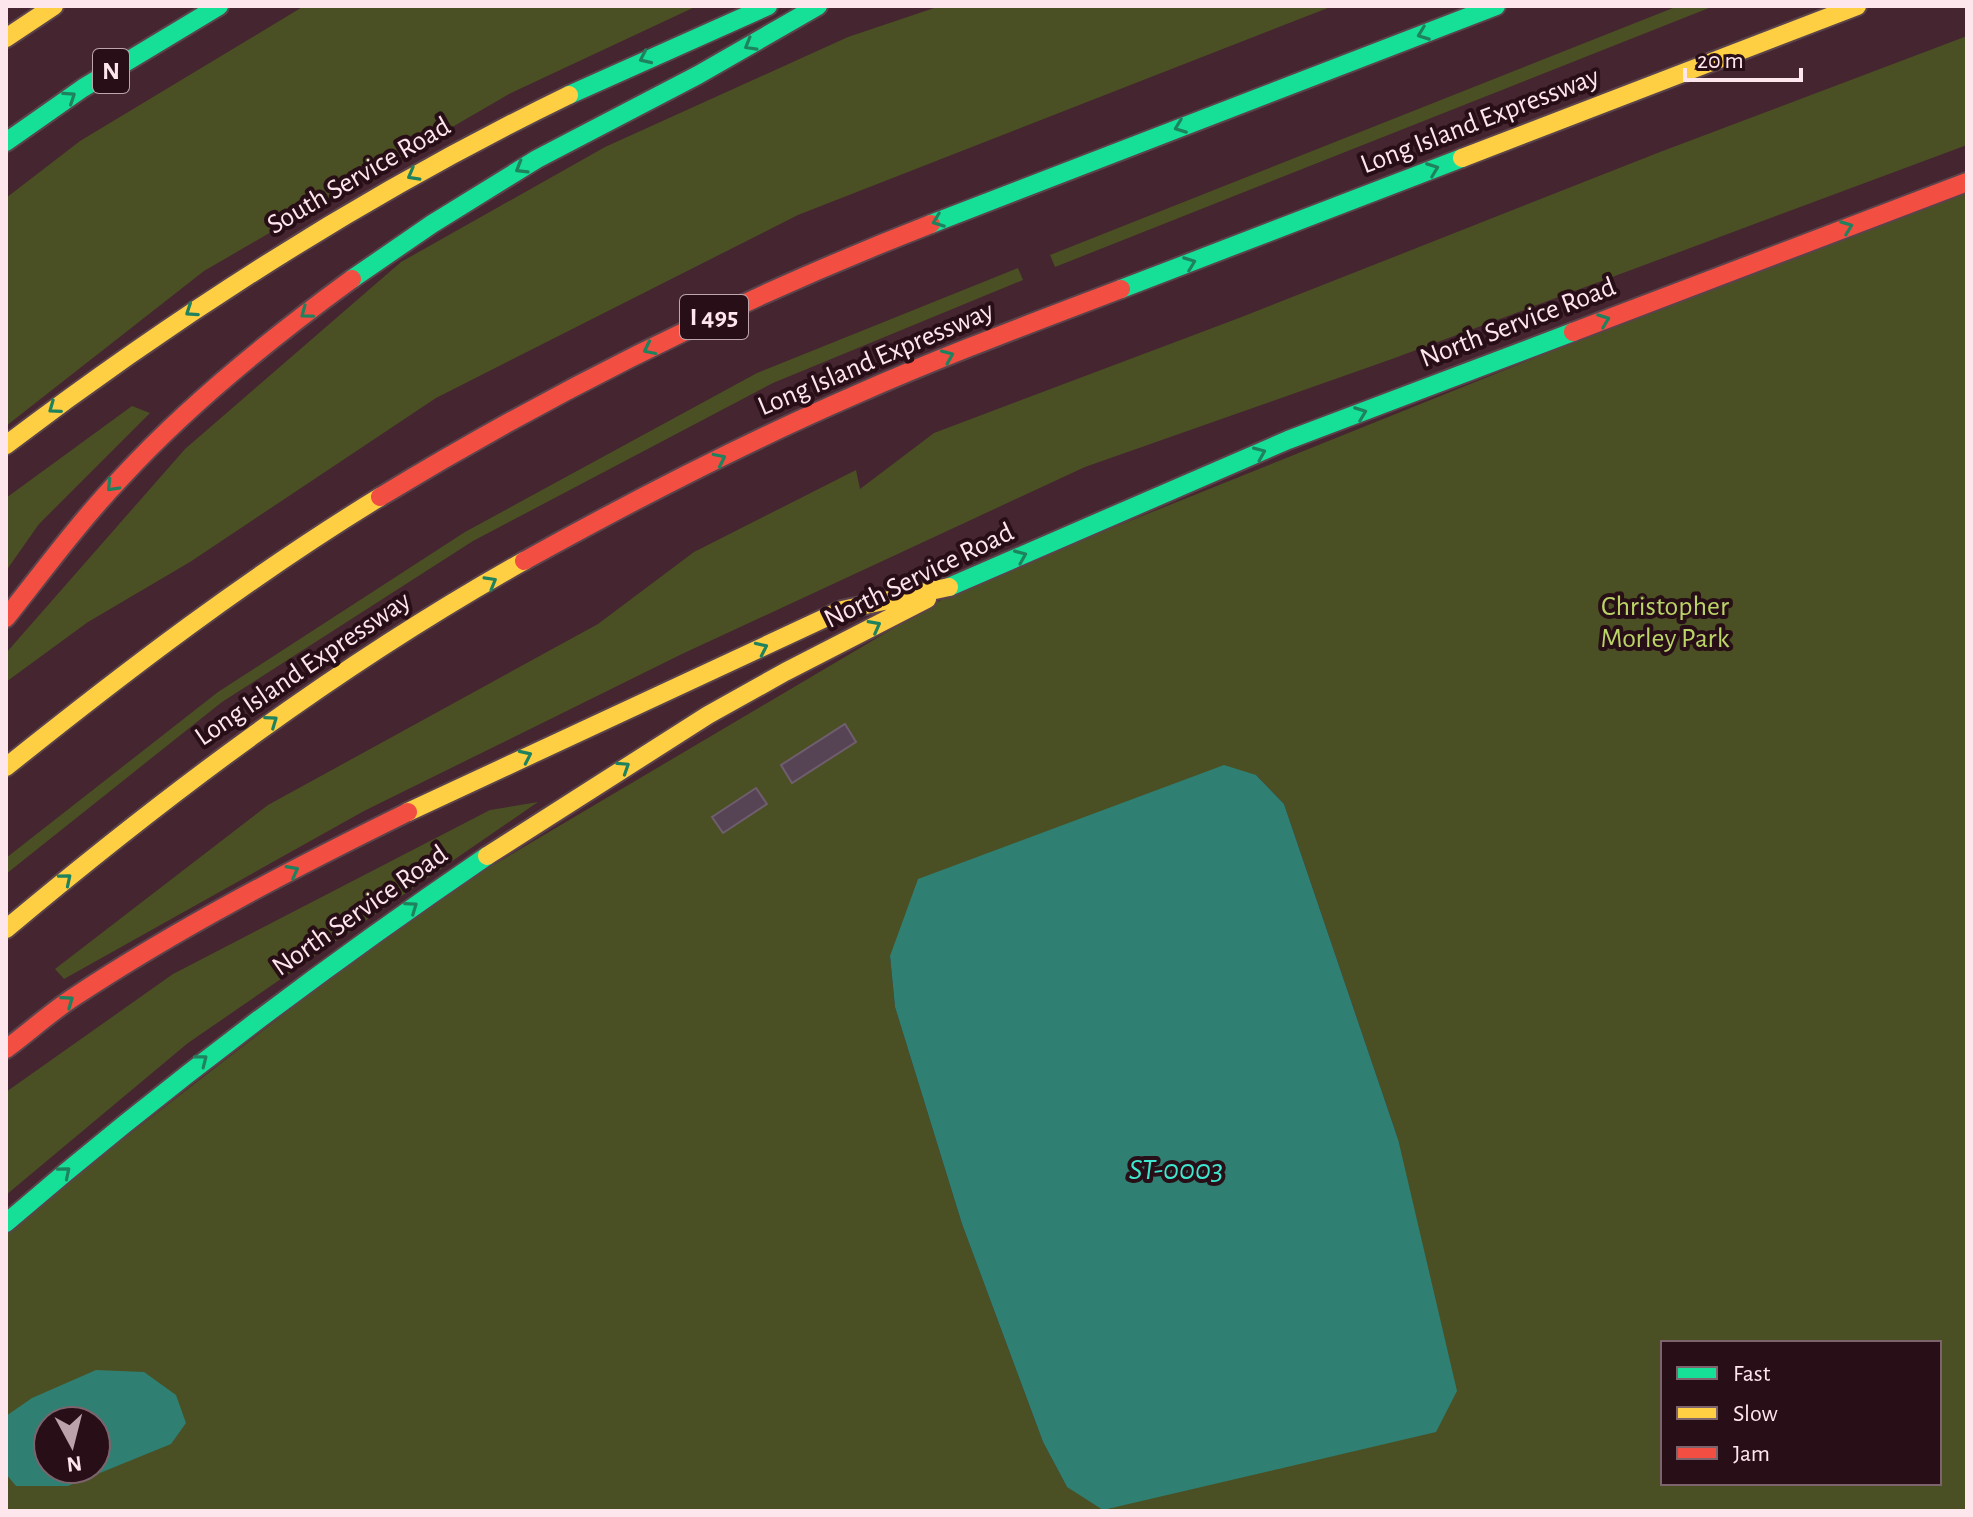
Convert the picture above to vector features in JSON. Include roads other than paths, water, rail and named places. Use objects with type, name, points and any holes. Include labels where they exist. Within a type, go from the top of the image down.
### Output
[{"type":"main road","points":[[6,38],[54,6]]},
{"type":"main road","name":"N","points":[[6,142],[95,81],[219,6]]},
{"type":"main road","name":"South Service Road","points":[[6,445],[178,320],[280,254],[388,190],[472,143],[584,87],[768,6]]},
{"type":"main road","points":[[6,618],[92,509],[141,457],[255,353],[308,311],[407,241],[525,166],[680,85],[818,6]]},
{"type":"main road","name":"I 495","points":[[6,767],[143,659],[256,577],[390,491],[498,428],[618,364],[745,302],[873,246],[1496,6]]},
{"type":"main road","name":"Long Island Expressway","points":[[6,929],[213,762],[330,682],[451,605],[574,535],[711,463],[824,408],[957,352],[1857,6]]},
{"type":"main road","name":"North Service Road","points":[[6,1223],[141,1108],[221,1046],[435,891],[636,759],[741,696],[949,587],[1288,440],[1967,182]]},
{"type":"main road","points":[[6,1049],[72,998],[154,947],[388,823],[842,610],[949,587]]},
{"type":"water","name":"ST-0003","points":[[1224,765],[1256,775],[1284,804],[1398,1139],[1457,1391],[1436,1432],[1103,1510],[1067,1487],[1043,1442],[962,1224],[895,1007],[890,956],[918,879]]},
{"type":"water","points":[[96,1370],[144,1372],[176,1395],[186,1423],[171,1444],[112,1468],[112,1405],[32,1405],[32,1485],[70,1485],[16,1486],[6,1474],[6,1416],[32,1398]]},
{"type":"park label","name":"Christopher Morley Park","points":[[1665,623]]}]
